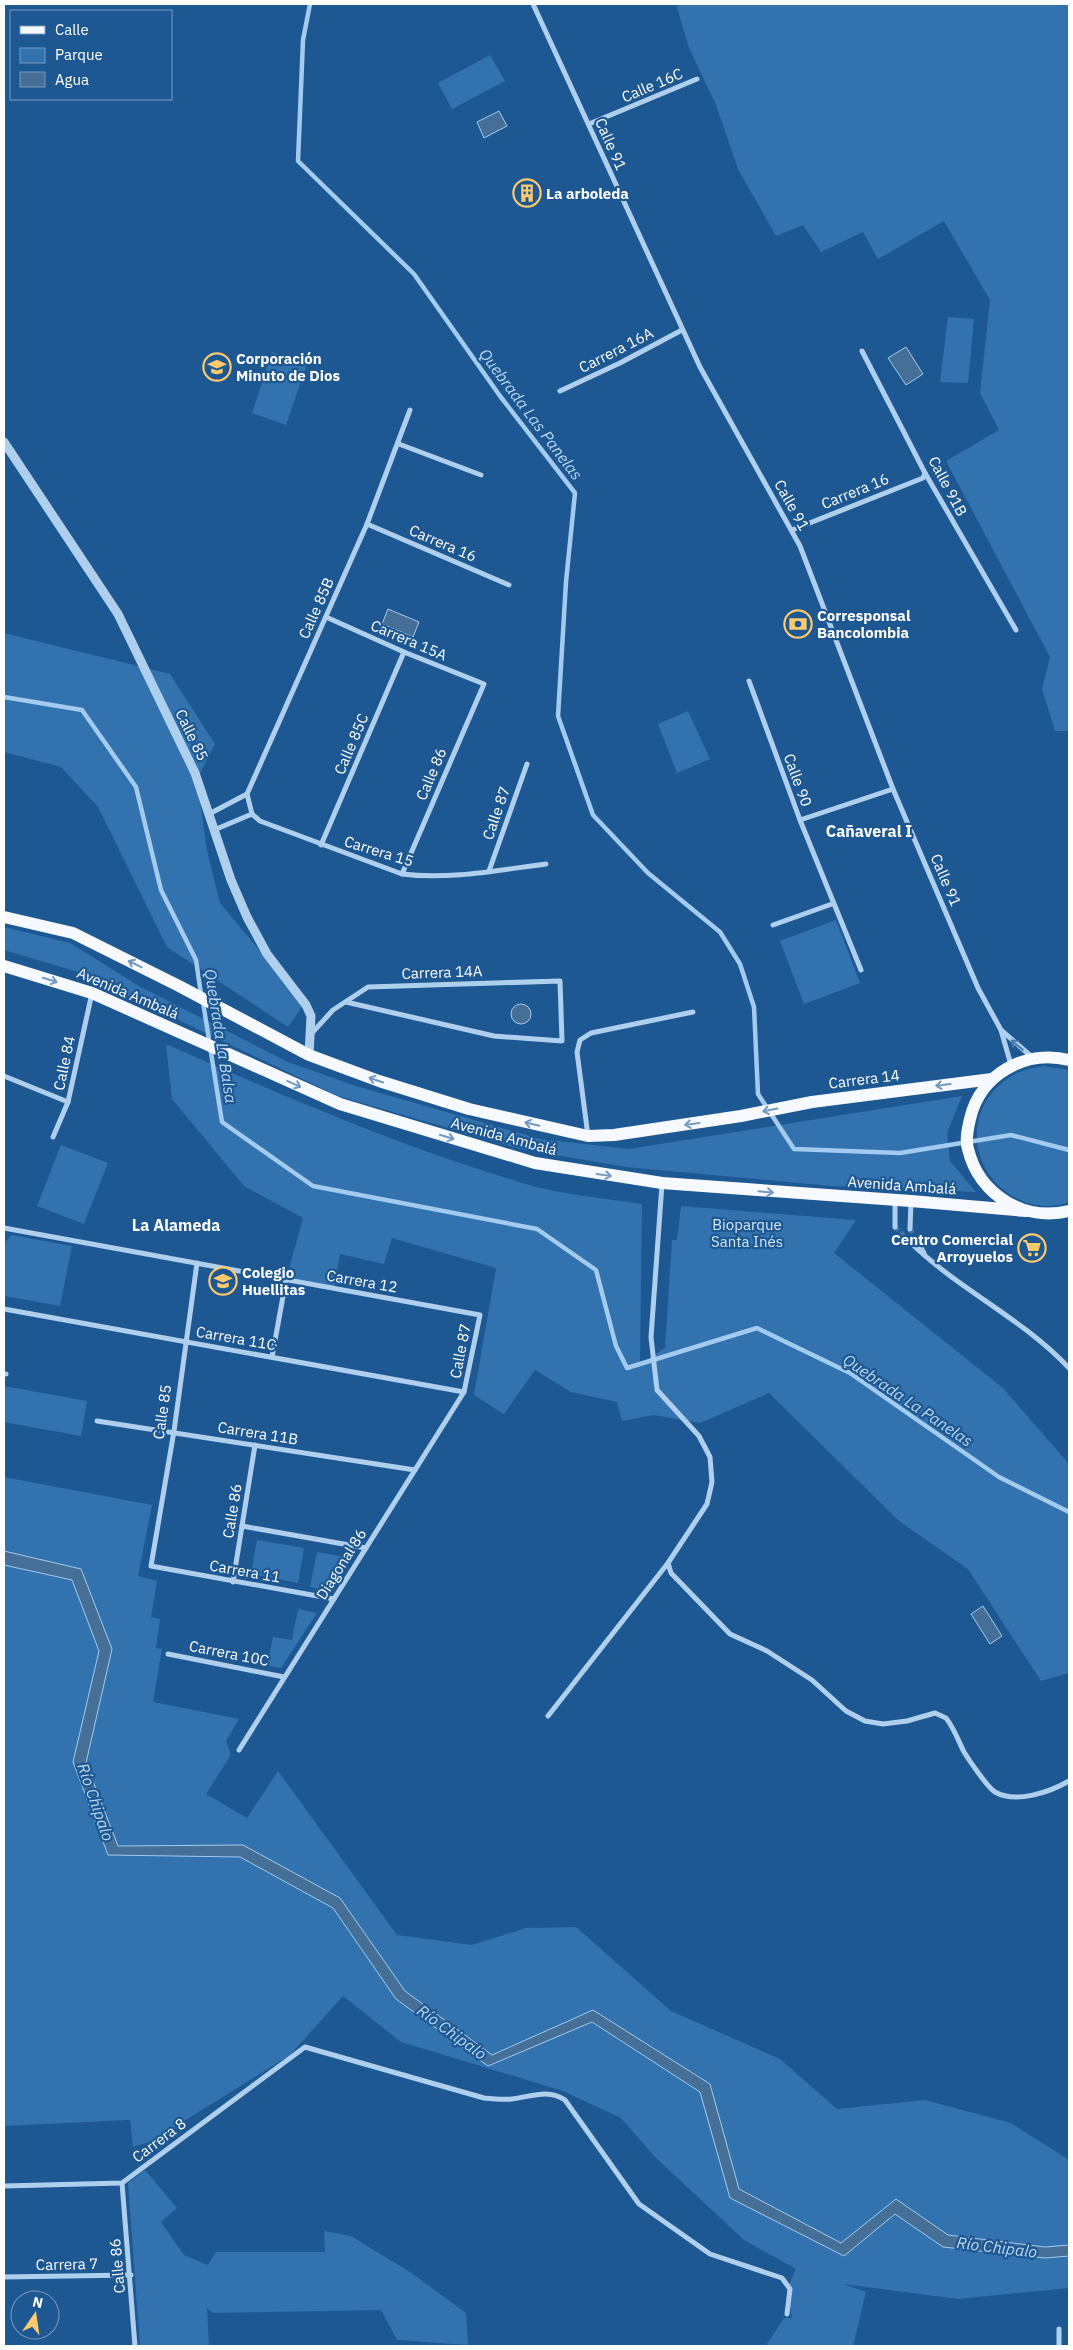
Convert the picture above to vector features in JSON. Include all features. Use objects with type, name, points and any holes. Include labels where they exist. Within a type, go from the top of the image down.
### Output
[{"type":"main road","name":"Avenida Ambalá","points":[[4,917],[73,933],[179,986],[309,1055],[379,1081],[469,1109],[588,1136],[614,1135],[741,1116]]},
{"type":"main road","name":"Avenida Ambalá","points":[[4,966],[92,993],[340,1104],[535,1164],[662,1183],[911,1200],[1042,1214],[1069,1211]]},
{"type":"main road","points":[[1026,1211],[1009,1204],[984,1184],[967,1148],[967,1132],[972,1111],[983,1089],[992,1079],[1011,1065],[1034,1058],[1050,1057],[1069,1060]]},
{"type":"main road","name":"Carrera 14","points":[[741,1116],[800,1104],[992,1079]]},
{"type":"street","name":"Calle 91","points":[[533,4],[700,367],[792,530],[893,789],[978,988],[1000,1030]]},
{"type":"street","name":"Calle 16C","points":[[589,124],[697,79]]},
{"type":"street","name":"Carrera 16A","points":[[560,391],[620,363],[682,330]]},
{"type":"street","name":"Calle 91B","points":[[862,351],[925,473],[1016,630]]},
{"type":"street","name":"Calle 85B","points":[[247,794],[367,524],[410,410]]},
{"type":"street","name":"Calle 85","points":[[4,442],[118,614],[195,773],[231,880],[251,924],[267,954],[311,1016],[309,1055]]},
{"type":"street","points":[[398,444],[481,474]]},
{"type":"street","name":"Carrera 16","points":[[792,530],[923,478],[925,473]]},
{"type":"street","name":"Carrera 16","points":[[367,524],[509,585]]},
{"type":"street","name":"Carrera 15A","points":[[326,617],[404,652],[484,684]]},
{"type":"street","name":"Calle 85C","points":[[321,845],[404,652]]},
{"type":"street","name":"Calle 90","points":[[749,681],[832,904],[862,970]]},
{"type":"street","name":"Calle 86","points":[[402,874],[484,684]]},
{"type":"street","name":"Calle 87","points":[[489,871],[527,764]]},
{"type":"street","points":[[800,820],[893,789]]},
{"type":"street","points":[[209,814],[247,794],[252,814],[214,830]]},
{"type":"street","name":"Carrera 15","points":[[252,814],[260,821],[402,874],[421,876],[489,871],[546,864]]},
{"type":"street","points":[[773,925],[832,904]]},
{"type":"street","name":"Carrera 14A","points":[[311,1034],[333,1010],[368,987],[560,981],[562,1042],[494,1036],[346,1002]]},
{"type":"street","name":"Calle 84","points":[[54,1137],[68,1102],[92,993]]},
{"type":"street","points":[[588,1136],[577,1052],[580,1040],[591,1033],[693,1012]]},
{"type":"street","points":[[1000,1030],[1034,1058]]},
{"type":"street","points":[[1000,1030],[1011,1065]]},
{"type":"street","points":[[4,1076],[68,1102]]},
{"type":"street","points":[[548,1716],[668,1563],[707,1504],[712,1482],[710,1458],[699,1436],[657,1390],[651,1337],[662,1183]]},
{"type":"street","points":[[895,1200],[895,1227]]},
{"type":"street","points":[[910,1229],[911,1200]]},
{"type":"street","name":"Carrera 12","points":[[4,1228],[480,1315]]},
{"type":"street","points":[[908,1240],[926,1258],[1046,1344],[1069,1368]]},
{"type":"street","points":[[917,1241],[926,1258]]},
{"type":"street","name":"Calle 85","points":[[151,1566],[174,1432],[197,1263]]},
{"type":"street","points":[[272,1357],[286,1280]]},
{"type":"street","name":"Carrera 11C","points":[[4,1309],[464,1392]]},
{"type":"street","name":"Calle 87","points":[[464,1392],[480,1315]]},
{"type":"street","name":"Diagonal 86","points":[[239,1750],[464,1392]]},
{"type":"street","name":"Carrera 11B","points":[[97,1421],[415,1470]]},
{"type":"street","name":"Calle 86","points":[[233,1582],[255,1445]]},
{"type":"street","points":[[242,1526],[366,1548]]},
{"type":"street","points":[[668,1563],[671,1573],[730,1634],[767,1651],[812,1680],[846,1711],[865,1721],[883,1724],[908,1721],[935,1713],[946,1718],[965,1754],[994,1792],[1009,1797],[1026,1796],[1057,1788],[1069,1781]]},
{"type":"street","name":"Carrera 11","points":[[151,1566],[334,1600]]},
{"type":"street","name":"Carrera 10C","points":[[168,1654],[284,1677]]},
{"type":"street","name":"Carrera 8","points":[[122,2183],[305,2046],[484,2098],[511,2099],[544,2093],[557,2094],[565,2100],[639,2204],[710,2254],[782,2278],[790,2289],[787,2314]]},
{"type":"street","points":[[4,2186],[122,2183]]},
{"type":"street","name":"Calle 86","points":[[122,2183],[136,2346]]},
{"type":"street","name":"Carrera 7","points":[[4,2277],[131,2275]]},
{"type":"street","points":[[1058,2329],[1059,2346]]},
{"type":"green space","points":[[676,4],[1069,4],[1069,731],[1055,731],[1042,689],[1050,657],[946,461],[999,430],[980,393],[990,300],[944,221],[878,259],[863,232],[821,252],[803,225],[776,236],[738,169],[716,105],[689,48]]},
{"type":"green space","points":[[490,55],[505,81],[452,109],[438,83]]},
{"type":"green space","points":[[948,317],[974,319],[968,383],[940,382]]},
{"type":"green space","points":[[272,352],[307,364],[286,425],[252,413]]},
{"type":"green space","points":[[4,633],[170,674],[215,744],[197,779],[207,851],[220,903],[304,1004],[288,1027],[167,947],[98,807],[61,767],[4,752]]},
{"type":"green space","points":[[688,711],[710,759],[677,773],[658,724]]},
{"type":"green space","points":[[836,920],[860,983],[804,1004],[780,941]]},
{"type":"green space","points":[[4,927],[70,943],[139,986],[288,1062],[356,1086],[540,1139],[629,1149],[962,1096],[947,1133],[950,1161],[976,1192],[831,1186],[626,1167],[520,1149],[338,1096],[78,972],[4,950]]},
{"type":"green space","name":"Bioparque Santa Inés","points":[[166,1044],[344,1120],[480,1170],[554,1191],[642,1204],[640,1364],[665,1348],[672,1240],[677,1240],[681,1206],[856,1220],[834,1253],[1003,1388],[1069,1464],[1069,1673],[1041,1681],[968,1569],[899,1521],[769,1393],[700,1423],[653,1415],[622,1421],[617,1402],[571,1392],[535,1370],[504,1414],[474,1395],[496,1268],[392,1238],[384,1264],[340,1254],[334,1288],[286,1280],[303,1218],[244,1186],[172,1099]]},
{"type":"green space","points":[[1043,1066],[1069,1070],[1069,1202],[1054,1206],[1028,1203],[1007,1193],[992,1178],[982,1161],[977,1141],[978,1122],[985,1103],[998,1086],[1017,1073]]},
{"type":"green space","points":[[61,1145],[108,1163],[84,1224],[37,1206]]},
{"type":"green space","points":[[11,1235],[72,1246],[60,1306],[4,1296],[4,1244]]},
{"type":"green space","points":[[4,1386],[87,1401],[81,1436],[4,1422]]},
{"type":"green space","points":[[4,1477],[152,1505],[138,1576],[157,1581],[151,1617],[160,1619],[156,1648],[162,1649],[153,1702],[239,1719],[226,1741],[231,1755],[206,1794],[247,1818],[278,1771],[397,1935],[472,1945],[526,1928],[576,1927],[671,2011],[780,2059],[837,2109],[925,2100],[1011,2123],[1069,2160],[1069,2288],[958,2299],[843,2284],[866,2292],[853,2346],[769,2346],[767,2344],[784,2318],[792,2318],[787,2289],[796,2269],[744,2240],[655,2157],[621,2118],[563,2091],[401,2042],[343,1996],[290,2055],[152,2141],[133,2147],[130,2120],[4,2126]]},
{"type":"green space","points":[[257,1540],[304,1548],[298,1583],[251,1574]]},
{"type":"green space","points":[[317,1552],[352,1558],[329,1591],[310,1587]]},
{"type":"green space","points":[[298,1609],[317,1613],[281,1668],[267,1666],[273,1637],[292,1640]]},
{"type":"green space","points":[[145,2170],[177,2208],[161,2222],[184,2255],[208,2265],[216,2252],[325,2252],[324,2231],[351,2236],[410,2272],[466,2313],[468,2345],[397,2340],[381,2310],[213,2313],[207,2308],[209,2346],[140,2346],[128,2183]]},
{"type":"water","points":[[499,111],[507,126],[484,138],[477,122]]},
{"type":"water","points":[[906,347],[923,374],[906,385],[888,358]]},
{"type":"water","points":[[388,609],[419,622],[413,637],[382,624]]},
{"type":"water","points":[[517,1004],[525,1004],[531,1010],[531,1018],[525,1024],[517,1024],[511,1018],[511,1010]]},
{"type":"water","name":"Río Chipalo","points":[[4,1551],[81,1569],[112,1649],[86,1763],[118,1846],[243,1845],[340,1898],[405,1991],[492,2055],[593,2010],[710,2084],[739,2189],[841,2243],[896,2199],[948,2235],[1045,2247],[1069,2245],[1069,2256],[1045,2258],[943,2247],[895,2214],[844,2256],[730,2198],[700,2092],[592,2022],[488,2066],[396,1999],[333,1908],[240,1857],[108,1855],[73,1762],[99,1651],[72,1580],[4,1565]]},
{"type":"water","points":[[983,1606],[1002,1636],[990,1644],[971,1614]]},
{"type":"waterway","name":"Quebrada Las Panelas","points":[[310,4],[303,40],[298,161],[414,274],[500,396],[575,493],[566,582],[558,716],[593,815],[648,873],[720,932],[740,964],[754,1007],[758,1094],[794,1149],[900,1153],[1011,1135],[1069,1150]]},
{"type":"waterway","name":"Quebrada La Balsa","points":[[4,697],[82,710],[136,787],[161,890],[196,960],[201,994]]},
{"type":"waterway","name":"Quebrada La Panelas","points":[[203,1002],[222,1122],[313,1186],[537,1229],[596,1270],[616,1346],[627,1368],[757,1328],[850,1373],[999,1477],[1069,1512]]},
{"type":"tunnel","points":[[895,1227],[908,1240]]},
{"type":"tunnel","points":[[910,1229],[917,1241]]},
{"type":"place","name":"La arboleda","points":[[527,193]]},
{"type":"place","name":"Corporación Minuto de Dios","points":[[217,367]]},
{"type":"place","name":"Corresponsal Bancolombia","points":[[798,624]]},
{"type":"place","name":"Centro Comercial Arroyuelos","points":[[1032,1248]]},
{"type":"place","name":"Colegio Huellitas","points":[[223,1281]]},
{"type":"district","name":"Cañaveral I","points":[[869,831]]},
{"type":"district","name":"La Alameda","points":[[176,1225]]}]
